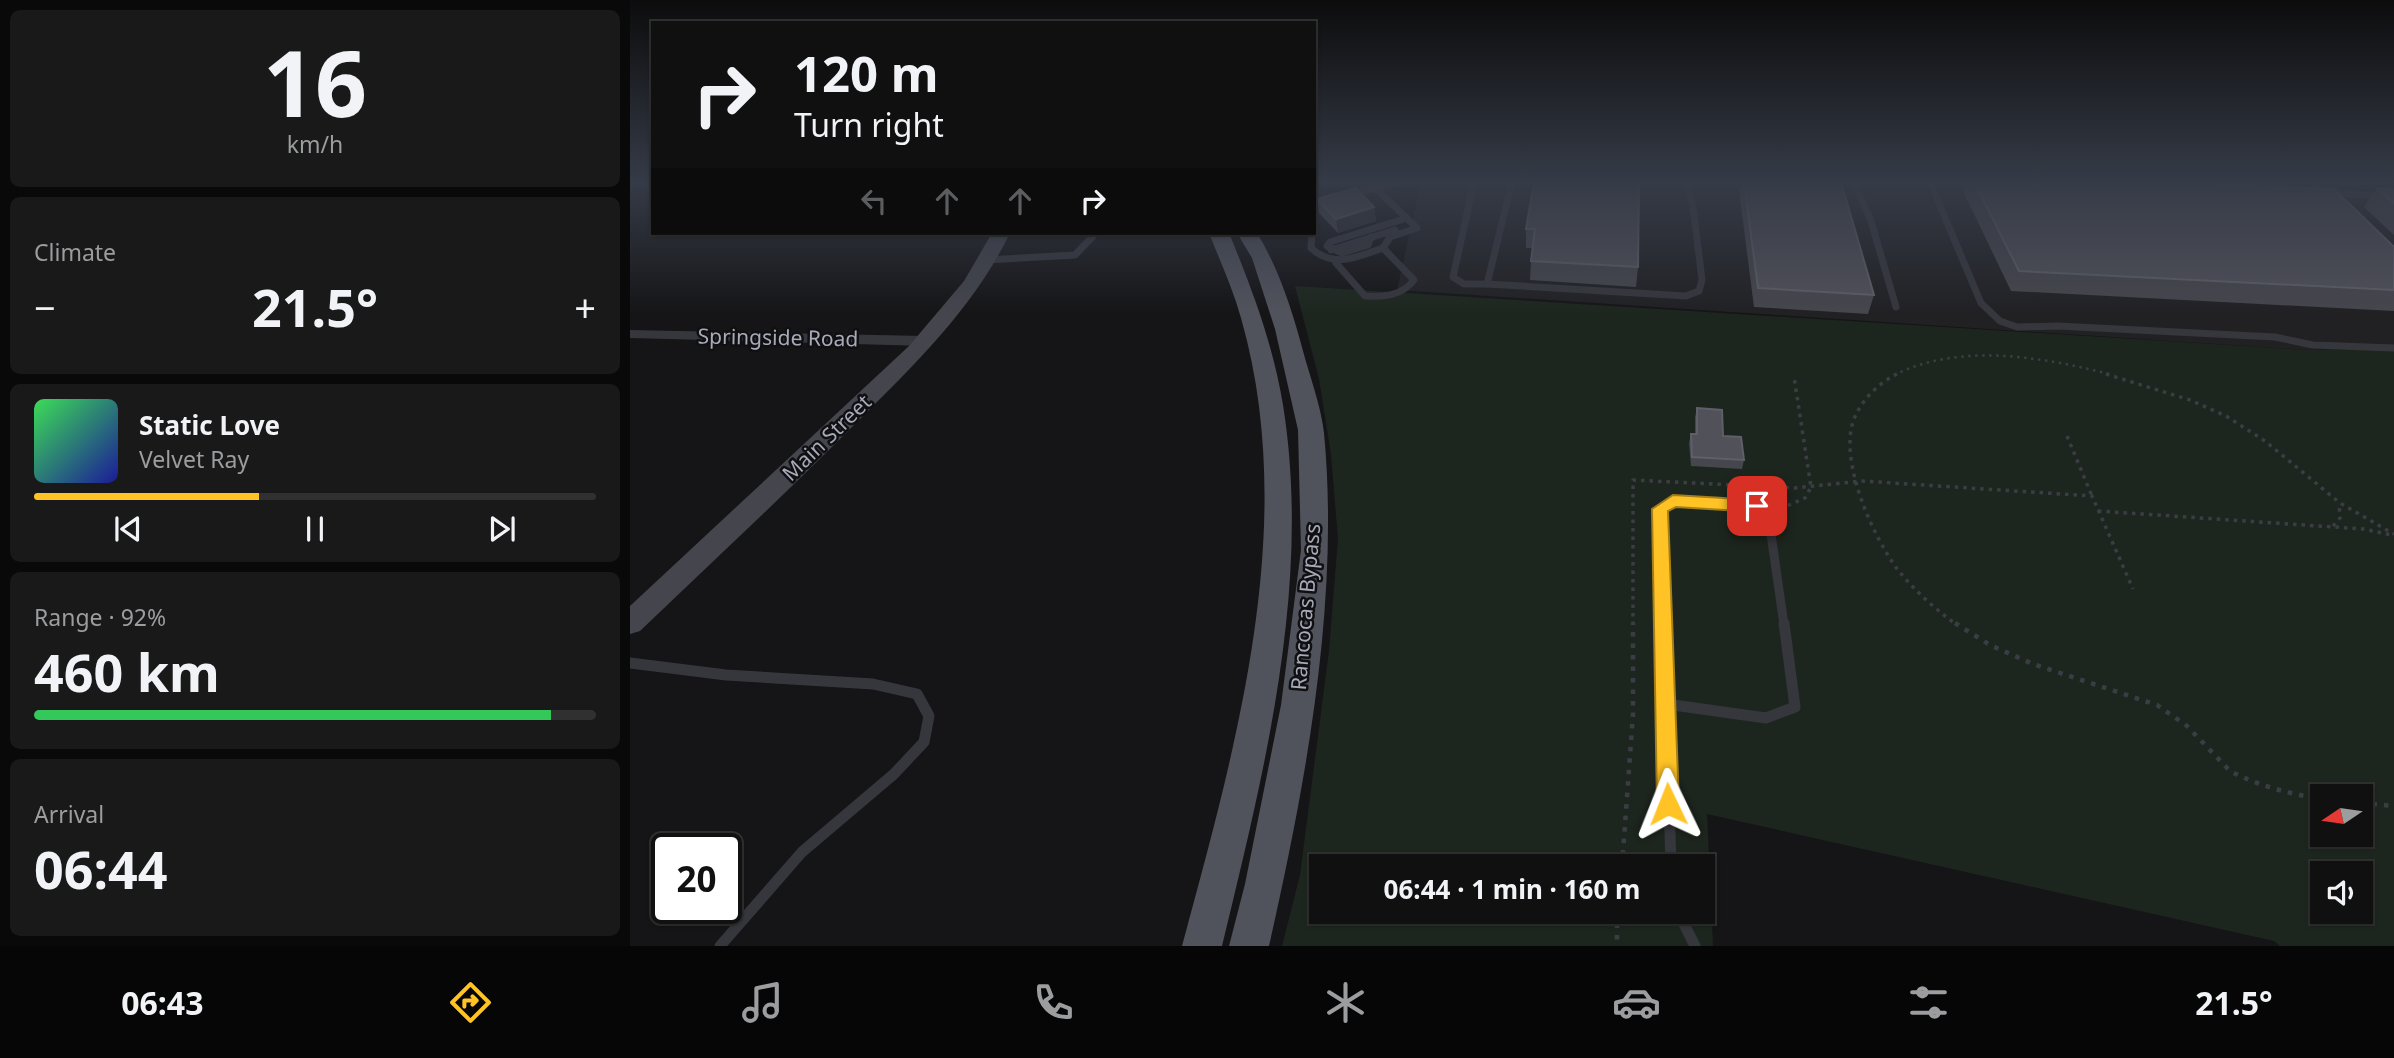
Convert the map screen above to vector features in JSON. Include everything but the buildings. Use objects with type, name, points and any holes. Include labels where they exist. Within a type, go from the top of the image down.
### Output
[{"type":"main road","name":"Rancocas Bypass","points":[[1202,946],[1253,727],[1270,609],[1277,513],[1271,400],[1261,341],[1246,291],[1220,235]]},
{"type":"main road","name":"Rancocas Bypass","points":[[1248,235],[1262,258],[1286,329],[1311,430],[1315,550],[1297,705],[1264,884],[1249,946]]},
{"type":"street","name":"Main Street","points":[[630,623],[806,460],[926,341],[951,312],[986,260],[999,235]]},
{"type":"street","name":"Springside Road","points":[[630,334],[926,341]]},
{"type":"lane","points":[[1390,226],[1330,242],[1327,246],[1331,250],[1397,226]]},
{"type":"lane","points":[[1336,263],[1383,248],[1390,237],[1418,228],[1416,226]]},
{"type":"lane","points":[[1464,226],[1453,277],[1457,282],[1686,296],[1699,292],[1702,280],[1695,226]]},
{"type":"lane","points":[[1487,284],[1501,226]]},
{"type":"lane","points":[[1872,226],[1896,307]]},
{"type":"lane","points":[[1949,226],[1981,303],[1994,317],[2017,327],[2058,326],[2275,337],[2312,345],[2394,348]]},
{"type":"lane","points":[[986,260],[1075,255],[1094,235]]},
{"type":"lane","points":[[1312,235],[1311,248],[1320,259],[1336,263],[1350,273],[1366,296],[1382,298],[1409,288],[1415,280],[1383,248]]},
{"type":"lane","points":[[1385,261],[1394,259]]},
{"type":"lane","points":[[1397,274],[1406,271]]},
{"type":"lane","points":[[1665,704],[1766,718],[1782,714],[1794,707],[1768,513],[1757,506],[1673,501],[1660,509],[1665,704],[1671,854]]},
{"type":"lane","points":[[630,663],[726,675],[873,684],[917,694],[929,716],[924,742],[894,774],[802,852],[720,946]]},
{"type":"lane","points":[[1684,924],[1695,946]]},
{"type":"path","points":[[2310,797],[2277,790],[2241,777],[2215,757],[2184,723],[2163,709],[2126,692],[2027,663],[1954,621],[1923,596],[1888,557],[1871,526],[1858,482],[1851,433],[1858,408],[1871,389],[1886,376],[1930,359],[1987,354],[2137,382],[2208,407],[2260,437],[2339,501],[2394,535]]},
{"type":"path","points":[[1768,513],[1805,498],[1811,487],[1794,377]]},
{"type":"path","points":[[2067,436],[2133,589]]},
{"type":"path","points":[[1623,854],[1633,714],[1633,480],[1811,487],[1858,482],[2092,496]]},
{"type":"path","points":[[2331,527],[2340,518],[2339,501]]},
{"type":"path","points":[[2098,511],[2331,527],[2394,535]]},
{"type":"path","points":[[2373,804],[2394,806]]},
{"type":"path","points":[[1617,924],[1617,946]]},
{"type":"shaded area","points":[[1411,226],[2394,226],[2394,348],[2307,350],[1397,290]]},
{"type":"shaded area","points":[[1295,286],[2307,350],[2394,348],[2394,946],[2280,946],[2274,941],[1707,814],[1709,854],[1309,854],[1309,924],[1712,924],[1713,946],[1282,946],[1300,875],[1329,651],[1338,539],[1331,454],[1319,379]]},
{"type":"route","points":[[1668,804],[1660,509],[1673,501],[1757,506]]}]
